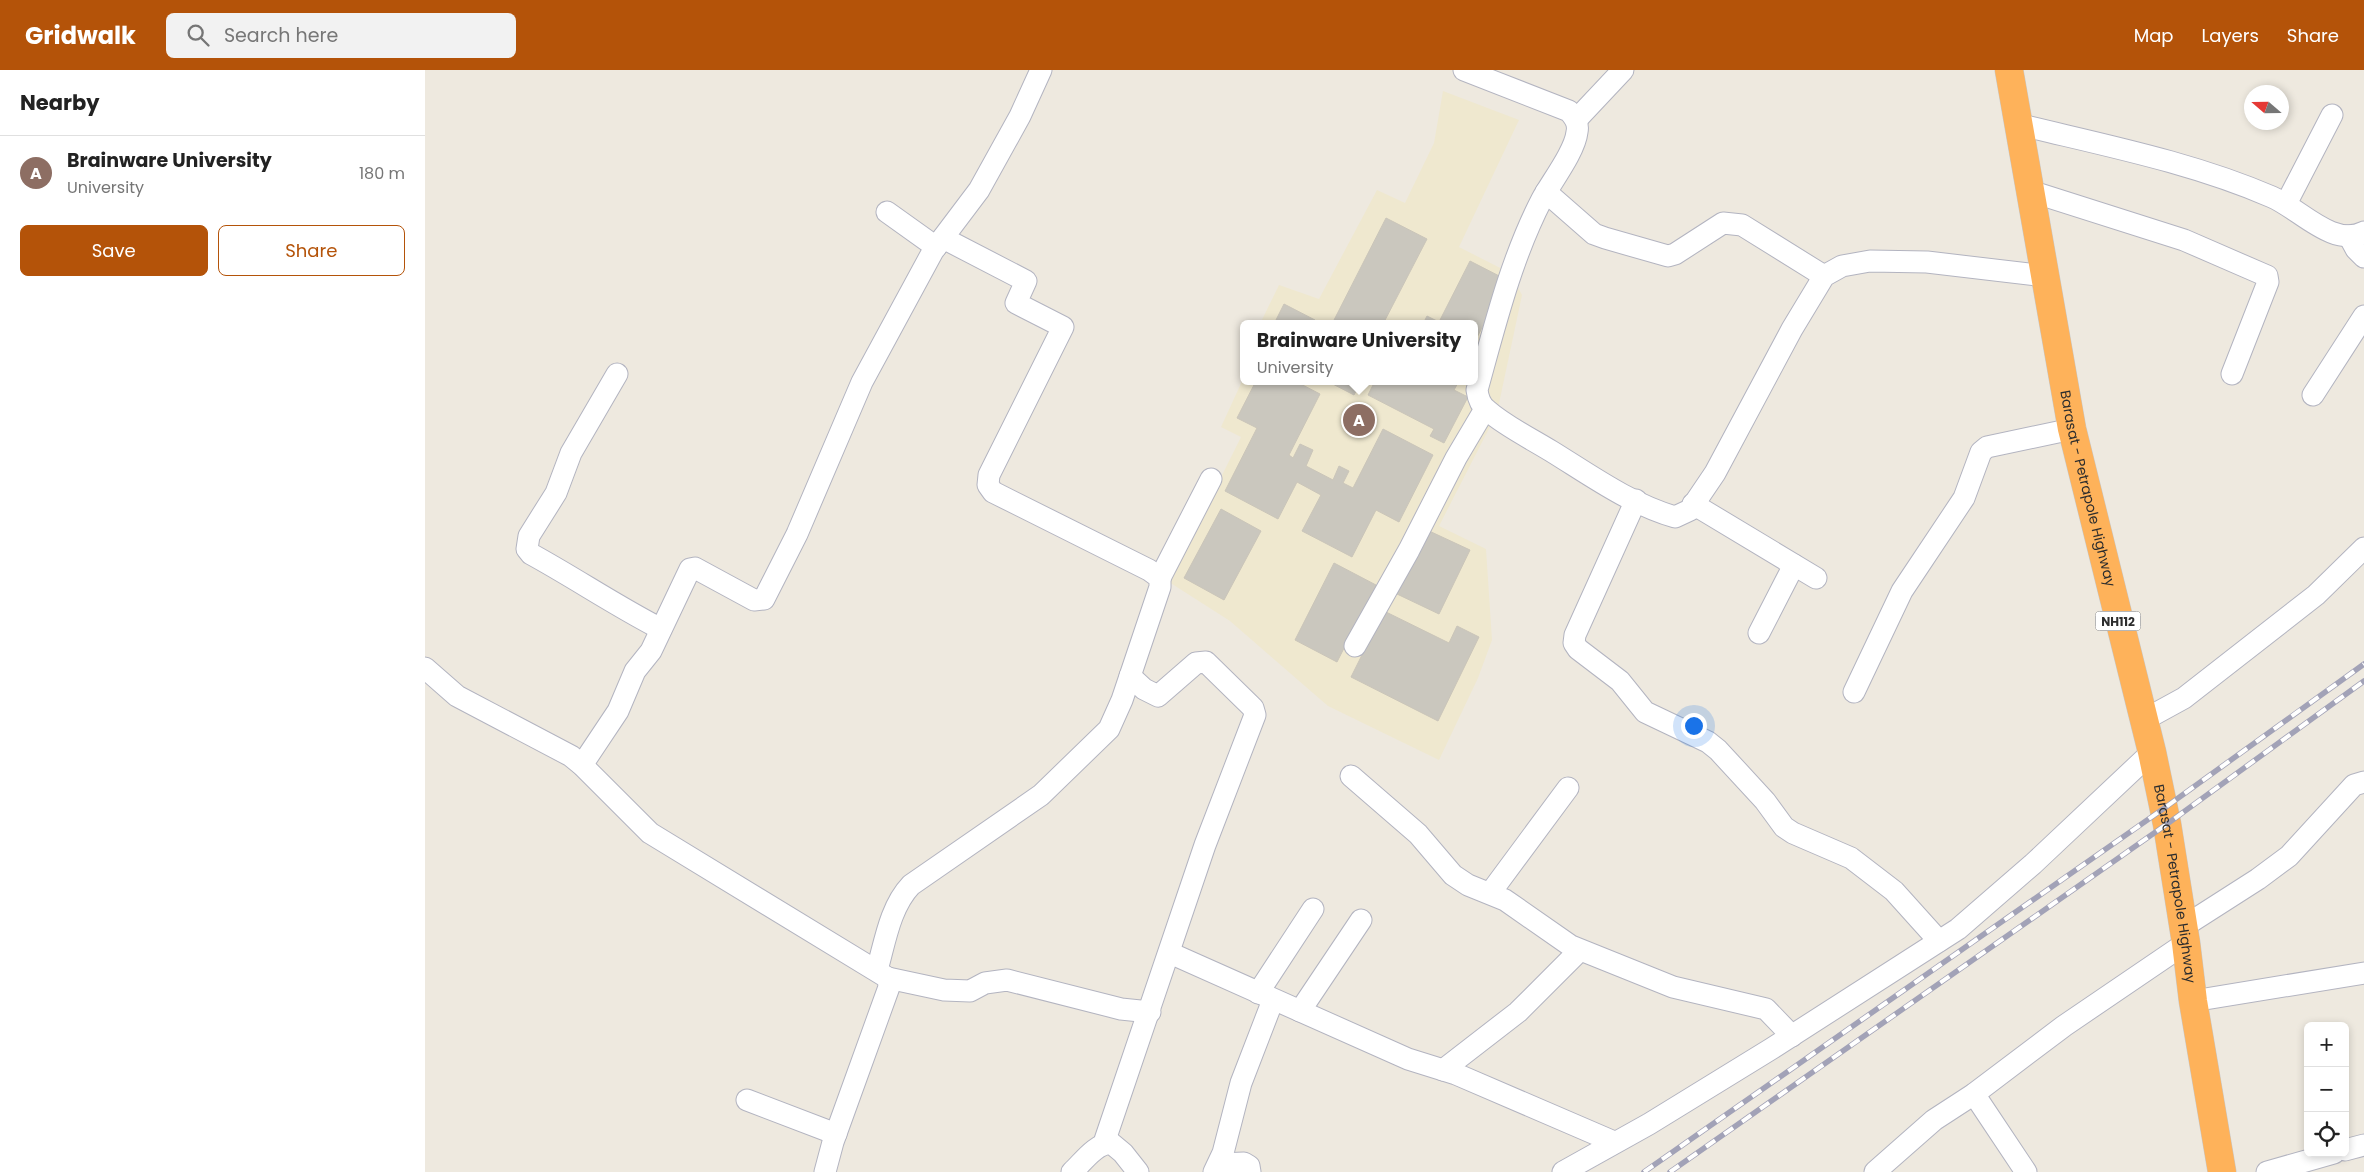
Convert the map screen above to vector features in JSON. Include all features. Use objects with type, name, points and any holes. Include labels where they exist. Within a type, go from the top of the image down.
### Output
[{"type":"highway","name":"Barasat - Petrapole Highway","points":[[2009,70],[2072,429],[2167,824],[2185,935],[2193,1001],[2222,1172]]},
{"type":"street","points":[[582,764],[618,711],[635,671],[651,651],[690,569],[695,568],[755,600],[760,601],[764,599],[797,534],[857,393],[939,243],[979,190],[1020,116],[1041,70]]},
{"type":"street","points":[[1464,70],[1569,111],[1576,120],[1577,132],[1563,166],[1546,192],[1527,228],[1515,260],[1477,390],[1479,399],[1485,409],[1614,489],[1658,512],[1675,517],[1689,510],[1715,474],[1792,330],[1824,276],[1842,266],[1870,261],[1927,262],[2046,276]]},
{"type":"street","points":[[1576,120],[1623,70]]},
{"type":"street","points":[[2286,204],[2331,115]]},
{"type":"street","points":[[2017,124],[2183,164],[2260,192],[2286,204],[2327,230],[2356,234],[2356,249],[2364,256]]},
{"type":"street","points":[[2030,191],[2184,240],[2267,276],[2268,282],[2232,374]]},
{"type":"street","points":[[1546,192],[1583,226],[1605,238],[1668,256],[1675,254],[1723,223],[1731,223],[1742,225],[1824,276]]},
{"type":"street","points":[[887,212],[939,243],[1026,281],[1016,303],[1063,327],[989,475],[987,485],[993,492],[1149,570],[1160,578]]},
{"type":"street","points":[[2313,395],[2364,316]]},
{"type":"street","points":[[617,374],[571,453],[556,493],[529,536],[527,549],[531,554],[590,587],[622,609],[661,629]]},
{"type":"street","points":[[1355,646],[1409,550],[1456,458],[1485,409]]},
{"type":"street","points":[[1854,692],[1902,591],[1964,498],[1981,452],[1987,447],[2072,429]]},
{"type":"street","points":[[825,1172],[836,1134],[889,987],[882,974],[896,906],[902,895],[911,885],[1016,814],[1058,780],[1109,729],[1122,700],[1160,588],[1160,578],[1211,479]]},
{"type":"street","points":[[1636,500],[1575,635],[1574,643],[1578,649],[1620,681],[1645,712],[1708,742],[1718,750],[1765,801],[1784,827],[1793,833],[1851,858],[1894,891],[1939,941]]},
{"type":"street","points":[[1693,504],[1816,578]]},
{"type":"street","points":[[2142,721],[2184,698],[2317,595],[2364,548]]},
{"type":"street","points":[[1759,633],[1794,565]]},
{"type":"street","points":[[1072,1172],[1104,1143],[1170,953],[1205,845],[1255,715],[1253,708],[1206,662],[1196,663],[1158,696],[1144,689],[1130,676]]},
{"type":"street","points":[[425,668],[457,696],[566,753],[582,764],[650,833],[882,974],[944,990],[970,991],[985,983],[1007,980],[1121,1009],[1150,1012]]},
{"type":"street","points":[[1563,1172],[1649,1124],[1792,1036],[1958,928],[2033,864],[2151,752]]},
{"type":"street","points":[[1351,776],[1418,834],[1453,875],[1468,885],[1491,892],[1505,900],[1579,951],[1673,987],[1766,1008],[1792,1036]]},
{"type":"street","points":[[1875,1172],[1934,1120],[1974,1094],[2289,856],[2354,785],[2364,782]]},
{"type":"street","points":[[1491,892],[1568,788]]},
{"type":"street","points":[[1250,1172],[1249,1166],[1244,1163],[1216,1168],[1266,996],[1313,909]]},
{"type":"street","points":[[1300,1011],[1361,920]]},
{"type":"street","points":[[1443,1070],[1518,1012],[1579,951]]},
{"type":"street","points":[[1170,953],[1408,1059],[1443,1070],[1614,1142]]},
{"type":"street","points":[[2193,1001],[2364,973]]},
{"type":"street","points":[[1974,1094],[2026,1172]]},
{"type":"street","points":[[747,1100],[836,1134]]},
{"type":"street","points":[[1104,1143],[1111,1143],[1117,1147],[1138,1172]]},
{"type":"street","points":[[2349,1149],[2364,1145]]},
{"type":"street","points":[[2267,1172],[2321,1157]]},
{"type":"shaded area","points":[[1443,91],[1519,120],[1459,247],[1510,273],[1522,295],[1497,413],[1439,526],[1486,549],[1492,640],[1478,678],[1439,760],[1328,706],[1230,621],[1169,582],[1241,437],[1221,427],[1240,385],[1478,385],[1478,320],[1262,320],[1279,285],[1319,299],[1377,190],[1405,203],[1434,143]]},
{"type":"building","points":[[1386,218],[1427,239],[1385,320],[1334,320]]},
{"type":"building","points":[[1470,261],[1507,280],[1478,335],[1478,320],[1440,320]]},
{"type":"building","points":[[1284,304],[1315,320],[1276,320]]},
{"type":"building","points":[[1427,316],[1435,320],[1425,320]]},
{"type":"building","points":[[1254,385],[1303,385],[1320,394],[1289,455],[1293,458],[1300,444],[1313,450],[1306,466],[1333,480],[1339,466],[1349,471],[1343,483],[1353,488],[1383,429],[1433,455],[1399,522],[1376,510],[1352,557],[1302,531],[1321,495],[1297,482],[1278,519],[1225,491],[1257,428],[1237,418]]},
{"type":"building","points":[[1335,385],[1359,385],[1354,395]]},
{"type":"building","points":[[1373,385],[1457,385],[1454,390],[1468,397],[1444,443],[1430,436],[1434,429],[1368,395]]},
{"type":"building","points":[[1221,509],[1261,531],[1224,600],[1184,578]]},
{"type":"building","points":[[1427,530],[1470,550],[1439,614],[1397,594]]},
{"type":"building","points":[[1334,563],[1376,585],[1337,662],[1295,640]]},
{"type":"building","points":[[1384,611],[1449,643],[1457,626],[1479,637],[1438,721],[1351,677]]},
{"type":"railway","points":[[1644,1172],[2163,809],[2364,664]]},
{"type":"railway","points":[[1670,1172],[2167,824],[2364,681]]},
{"type":"place","name":"Brainware University","points":[[1359,420]]}]
